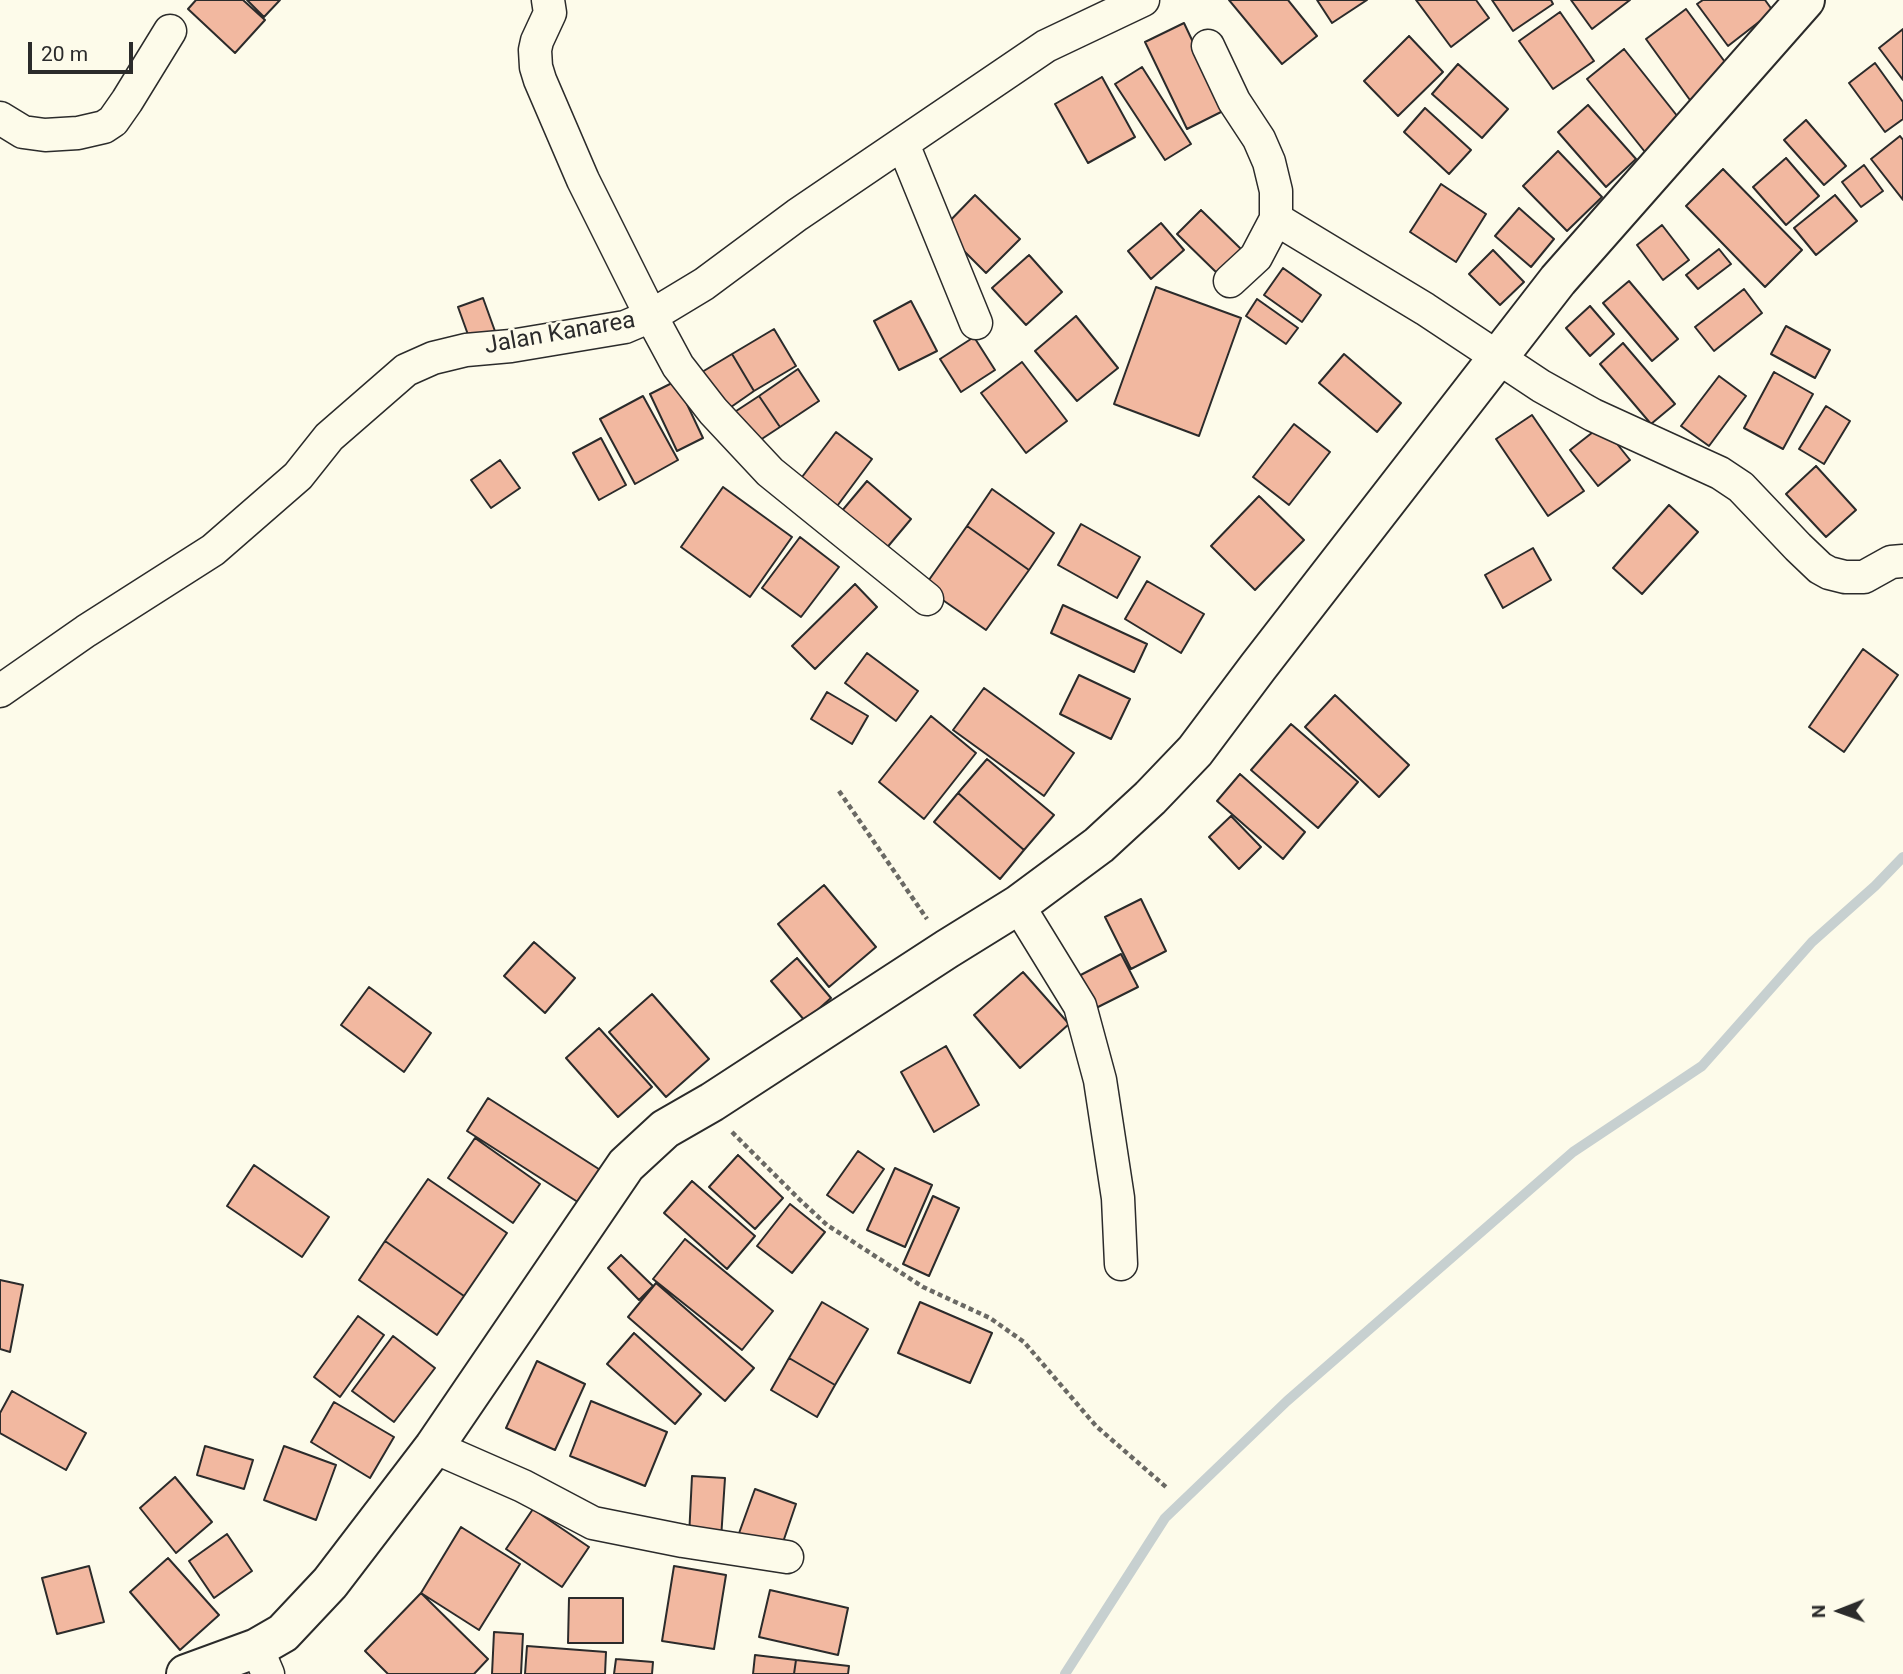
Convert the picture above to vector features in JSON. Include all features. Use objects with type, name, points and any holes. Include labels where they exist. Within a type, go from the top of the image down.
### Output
[{"type":"street","points":[[548,0],[550,13],[535,50],[540,80],[583,180],[678,366],[713,411],[770,472],[928,599]]},
{"type":"street","name":"Jalan Kanarea","points":[[0,691],[96,624],[213,550],[298,476],[329,437],[405,370],[433,358],[466,350],[511,346],[625,327],[651,316],[704,284],[797,215],[1046,46],[1143,0]]},
{"type":"street","points":[[186,1674],[262,1661],[283,1633],[330,1583],[434,1447],[626,1165],[665,1129],[712,1102],[1018,905],[1099,845],[1150,798],[1195,751],[1558,280],[1804,0]]},
{"type":"street","points":[[0,118],[23,132],[45,135],[78,134],[104,127],[113,121],[127,102],[170,31]]},
{"type":"street","points":[[1208,46],[1234,101],[1259,139],[1269,162],[1276,191],[1276,219],[1256,257],[1230,281]]},
{"type":"street","points":[[903,144],[976,323]]},
{"type":"street","points":[[1276,219],[1425,309],[1541,386],[1593,415],[1720,473],[1741,487],[1798,547],[1829,573],[1845,577],[1864,577],[1891,562],[1903,561]]},
{"type":"street","points":[[1018,905],[1080,1006],[1100,1080],[1118,1198],[1121,1264]]},
{"type":"street","points":[[434,1447],[523,1486],[593,1523],[683,1541],[788,1557]]},
{"type":"path","points":[[839,791],[947,949]]},
{"type":"path","points":[[712,1102],[733,1132],[827,1225],[923,1287],[990,1318],[1024,1342],[1096,1426],[1166,1487]]},
{"type":"building","points":[[196,0],[243,0],[265,20],[235,53],[188,9]]},
{"type":"building","points":[[247,0],[280,0],[264,17]]},
{"type":"building","points":[[1229,0],[1288,0],[1317,36],[1282,64]]},
{"type":"building","points":[[1317,0],[1367,0],[1332,23]]},
{"type":"building","points":[[1416,0],[1476,0],[1489,18],[1451,47]]},
{"type":"building","points":[[1492,0],[1551,0],[1553,4],[1513,31]]},
{"type":"building","points":[[1571,0],[1630,0],[1592,29]]},
{"type":"building","points":[[1703,0],[1765,0],[1773,11],[1728,46],[1697,4]]},
{"type":"building","points":[[1686,9],[1736,77],[1695,107],[1646,39]]},
{"type":"building","points":[[1560,12],[1594,61],[1553,89],[1519,41]]},
{"type":"building","points":[[1184,23],[1225,110],[1187,129],[1145,42]]},
{"type":"building","points":[[1903,29],[1903,80],[1879,48]]},
{"type":"building","points":[[1409,36],[1443,72],[1398,116],[1364,81]]},
{"type":"building","points":[[1624,49],[1682,122],[1645,152],[1587,79]]},
{"type":"building","points":[[1875,63],[1903,102],[1903,119],[1885,132],[1849,83]]},
{"type":"building","points":[[1458,64],[1508,109],[1482,138],[1432,94]]},
{"type":"building","points":[[1142,67],[1191,144],[1165,160],[1115,84]]},
{"type":"building","points":[[1102,77],[1135,137],[1088,163],[1055,104]]},
{"type":"building","points":[[1588,105],[1636,159],[1606,187],[1558,132]]},
{"type":"building","points":[[1425,108],[1471,150],[1449,174],[1404,132]]},
{"type":"building","points":[[1806,120],[1846,166],[1824,185],[1784,140]]},
{"type":"building","points":[[1900,136],[1903,140],[1903,200],[1871,159]]},
{"type":"building","points":[[1558,151],[1602,197],[1567,231],[1523,186]]},
{"type":"building","points":[[1786,158],[1819,196],[1786,225],[1753,187]]},
{"type":"building","points":[[1864,165],[1883,191],[1861,207],[1842,182]]},
{"type":"building","points":[[1723,169],[1802,250],[1765,287],[1686,206]]},
{"type":"building","points":[[1441,184],[1486,214],[1456,262],[1410,232]]},
{"type":"building","points":[[975,195],[1020,239],[986,273],[942,229]]},
{"type":"building","points":[[1835,195],[1857,221],[1816,255],[1794,228]]},
{"type":"building","points":[[1519,208],[1554,239],[1531,267],[1495,236]]},
{"type":"building","points":[[1201,210],[1242,250],[1218,274],[1177,234]]},
{"type":"building","points":[[1161,223],[1184,250],[1151,279],[1128,251]]},
{"type":"building","points":[[1662,225],[1689,260],[1663,280],[1637,245]]},
{"type":"building","points":[[1719,249],[1731,264],[1698,289],[1686,275]]},
{"type":"building","points":[[1493,250],[1524,282],[1500,305],[1469,274]]},
{"type":"building","points":[[1029,255],[1062,292],[1026,325],[992,288]]},
{"type":"building","points":[[1283,268],[1321,295],[1302,322],[1264,295]]},
{"type":"building","points":[[1629,281],[1678,339],[1652,361],[1603,303]]},
{"type":"building","points":[[1156,287],[1241,318],[1199,436],[1114,404]]},
{"type":"building","points":[[1744,289],[1762,313],[1714,351],[1695,327]]},
{"type":"building","points":[[483,298],[496,334],[471,343],[458,307]]},
{"type":"building","points":[[1257,299],[1298,328],[1286,344],[1246,316]]},
{"type":"building","points":[[911,301],[937,351],[899,370],[874,321]]},
{"type":"building","points":[[1590,306],[1614,334],[1590,356],[1566,328]]},
{"type":"building","points":[[1076,316],[1118,368],[1077,401],[1035,351]]},
{"type":"building","points":[[1786,326],[1830,350],[1815,378],[1771,354]]},
{"type":"building","points":[[774,329],[796,366],[754,391],[732,354]]},
{"type":"building","points":[[974,337],[995,370],[961,392],[940,359]]},
{"type":"building","points":[[1623,343],[1675,404],[1651,424],[1600,364]]},
{"type":"building","points":[[732,354],[754,391],[721,414],[697,375]]},
{"type":"building","points":[[1344,354],[1401,403],[1377,432],[1319,383]]},
{"type":"building","points":[[1022,362],[1067,421],[1026,453],[981,393]]},
{"type":"building","points":[[798,369],[819,401],[780,427],[759,396]]},
{"type":"building","points":[[1774,372],[1813,394],[1783,449],[1744,428]]},
{"type":"building","points":[[1719,376],[1746,396],[1709,446],[1681,426]]},
{"type":"building","points":[[676,381],[703,438],[677,451],[650,394]]},
{"type":"building","points":[[643,396],[678,460],[635,484],[600,419]]},
{"type":"building","points":[[759,396],[780,427],[748,448],[727,417]]},
{"type":"building","points":[[1826,406],[1850,421],[1824,464],[1799,449]]},
{"type":"building","points":[[1532,415],[1584,491],[1548,516],[1496,439]]},
{"type":"building","points":[[1294,424],[1330,452],[1289,505],[1253,477]]},
{"type":"building","points":[[1602,425],[1630,460],[1598,486],[1570,450]]},
{"type":"building","points":[[836,432],[872,459],[832,513],[796,485]]},
{"type":"building","points":[[601,438],[626,485],[599,500],[573,453]]},
{"type":"building","points":[[500,460],[520,488],[491,508],[471,480]]},
{"type":"building","points":[[1816,466],[1856,510],[1826,537],[1786,494]]},
{"type":"building","points":[[867,481],[911,519],[885,550],[841,512]]},
{"type":"building","points":[[723,487],[792,537],[750,597],[681,547]]},
{"type":"building","points":[[992,489],[1054,533],[1029,570],[967,526]]},
{"type":"building","points":[[1259,496],[1304,540],[1255,590],[1211,546]]},
{"type":"building","points":[[1669,505],[1698,532],[1642,594],[1613,568]]},
{"type":"building","points":[[1081,524],[1140,557],[1117,598],[1058,565]]},
{"type":"building","points":[[967,526],[1029,570],[986,630],[924,587]]},
{"type":"building","points":[[800,537],[839,567],[801,617],[762,588]]},
{"type":"building","points":[[1533,548],[1551,580],[1503,608],[1485,575]]},
{"type":"building","points":[[1147,581],[1204,614],[1181,653],[1125,619]]},
{"type":"building","points":[[855,584],[877,607],[815,669],[792,646]]},
{"type":"building","points":[[1063,605],[1147,644],[1134,672],[1051,633]]},
{"type":"building","points":[[1863,649],[1898,675],[1844,752],[1809,727]]},
{"type":"building","points":[[867,653],[918,691],[896,721],[845,683]]},
{"type":"building","points":[[1079,675],[1130,699],[1111,739],[1060,714]]},
{"type":"building","points":[[984,688],[1074,753],[1044,796],[953,730]]},
{"type":"building","points":[[827,692],[868,716],[852,744],[811,719]]},
{"type":"building","points":[[1335,695],[1409,765],[1379,797],[1305,727]]},
{"type":"building","points":[[931,716],[976,753],[924,819],[879,782]]},
{"type":"building","points":[[1291,724],[1358,782],[1318,828],[1251,770]]},
{"type":"building","points":[[987,759],[1054,815],[1024,850],[958,793]]},
{"type":"building","points":[[1240,774],[1305,832],[1283,859],[1217,801]]},
{"type":"building","points":[[958,793],[1024,850],[1000,879],[934,822]]},
{"type":"building","points":[[1231,816],[1261,847],[1239,869],[1209,837]]},
{"type":"building","points":[[824,885],[876,947],[829,987],[778,924]]},
{"type":"building","points":[[1141,899],[1166,951],[1131,969],[1105,917]]},
{"type":"building","points":[[534,942],[575,978],[545,1013],[504,976]]},
{"type":"building","points":[[1121,954],[1138,987],[1090,1011],[1073,979]]},
{"type":"building","points":[[797,958],[831,998],[805,1021],[771,981]]},
{"type":"building","points":[[1023,972],[1069,1024],[1020,1068],[974,1015]]},
{"type":"building","points":[[369,987],[431,1033],[404,1072],[341,1025]]},
{"type":"building","points":[[652,994],[709,1059],[666,1097],[609,1032]]},
{"type":"building","points":[[599,1028],[652,1087],[618,1117],[566,1058]]},
{"type":"building","points":[[946,1046],[979,1105],[934,1132],[901,1072]]},
{"type":"building","points":[[488,1098],[605,1173],[584,1206],[467,1131]]},
{"type":"building","points":[[475,1138],[540,1184],[513,1223],[448,1178]]},
{"type":"building","points":[[858,1151],[884,1169],[853,1213],[827,1195]]},
{"type":"building","points":[[738,1155],[783,1198],[755,1229],[709,1187]]},
{"type":"building","points":[[254,1165],[329,1217],[302,1257],[227,1206]]},
{"type":"building","points":[[895,1168],[932,1185],[905,1247],[867,1230]]},
{"type":"building","points":[[428,1179],[507,1233],[464,1296],[385,1241]]},
{"type":"building","points":[[692,1181],[755,1236],[727,1269],[664,1213]]},
{"type":"building","points":[[933,1196],[959,1208],[929,1276],[903,1264]]},
{"type":"building","points":[[790,1204],[825,1232],[792,1273],[757,1246]]},
{"type":"building","points":[[685,1239],[773,1311],[742,1350],[653,1279]]},
{"type":"building","points":[[385,1241],[464,1296],[437,1335],[359,1280]]},
{"type":"building","points":[[621,1255],[653,1286],[639,1300],[608,1268]]},
{"type":"building","points":[[0,1280],[23,1285],[10,1352],[0,1349]]},
{"type":"building","points":[[656,1283],[754,1368],[725,1401],[628,1317]]},
{"type":"building","points":[[822,1302],[868,1329],[835,1385],[789,1358]]},
{"type":"building","points":[[920,1302],[992,1333],[970,1383],[898,1353]]},
{"type":"building","points":[[358,1316],[384,1335],[340,1397],[314,1377]]},
{"type":"building","points":[[634,1333],[701,1394],[675,1424],[607,1364]]},
{"type":"building","points":[[393,1336],[435,1368],[394,1422],[352,1391]]},
{"type":"building","points":[[789,1358],[835,1385],[817,1417],[771,1390]]},
{"type":"building","points":[[537,1361],[585,1384],[555,1450],[506,1428]]},
{"type":"building","points":[[12,1391],[86,1433],[66,1470],[0,1433],[0,1413]]},
{"type":"building","points":[[591,1401],[667,1432],[645,1486],[570,1456]]},
{"type":"building","points":[[334,1402],[394,1437],[370,1478],[311,1442]]},
{"type":"building","points":[[205,1446],[253,1460],[244,1489],[197,1475]]},
{"type":"building","points":[[284,1446],[336,1465],[316,1520],[264,1500]]},
{"type":"building","points":[[692,1476],[725,1478],[721,1539],[689,1537]]},
{"type":"building","points":[[175,1477],[212,1522],[176,1553],[140,1508]]},
{"type":"building","points":[[755,1489],[796,1504],[780,1551],[738,1536]]},
{"type":"building","points":[[533,1509],[589,1547],[562,1587],[506,1549]]},
{"type":"building","points":[[461,1527],[520,1564],[479,1630],[421,1593]]},
{"type":"building","points":[[227,1534],[252,1571],[214,1598],[189,1561]]},
{"type":"building","points":[[168,1558],[219,1615],[180,1650],[130,1592]]},
{"type":"building","points":[[89,1566],[104,1622],[57,1634],[42,1578]]},
{"type":"building","points":[[674,1566],[726,1575],[714,1649],[662,1641]]},
{"type":"building","points":[[770,1590],[848,1608],[838,1655],[759,1637]]},
{"type":"building","points":[[421,1593],[488,1659],[474,1674],[388,1674],[365,1651]]},
{"type":"building","points":[[569,1598],[623,1598],[623,1643],[568,1643]]},
{"type":"building","points":[[494,1632],[523,1634],[521,1674],[492,1674]]},
{"type":"building","points":[[527,1646],[606,1652],[605,1674],[525,1674]]},
{"type":"building","points":[[755,1655],[796,1660],[794,1674],[753,1674]]},
{"type":"building","points":[[616,1659],[653,1662],[652,1674],[614,1674]]},
{"type":"building","points":[[796,1660],[849,1666],[848,1674],[794,1674]]},
{"type":"waterway","points":[[1065,1674],[1165,1518],[1287,1401],[1573,1152],[1702,1066],[1812,942],[1903,857]]}]
